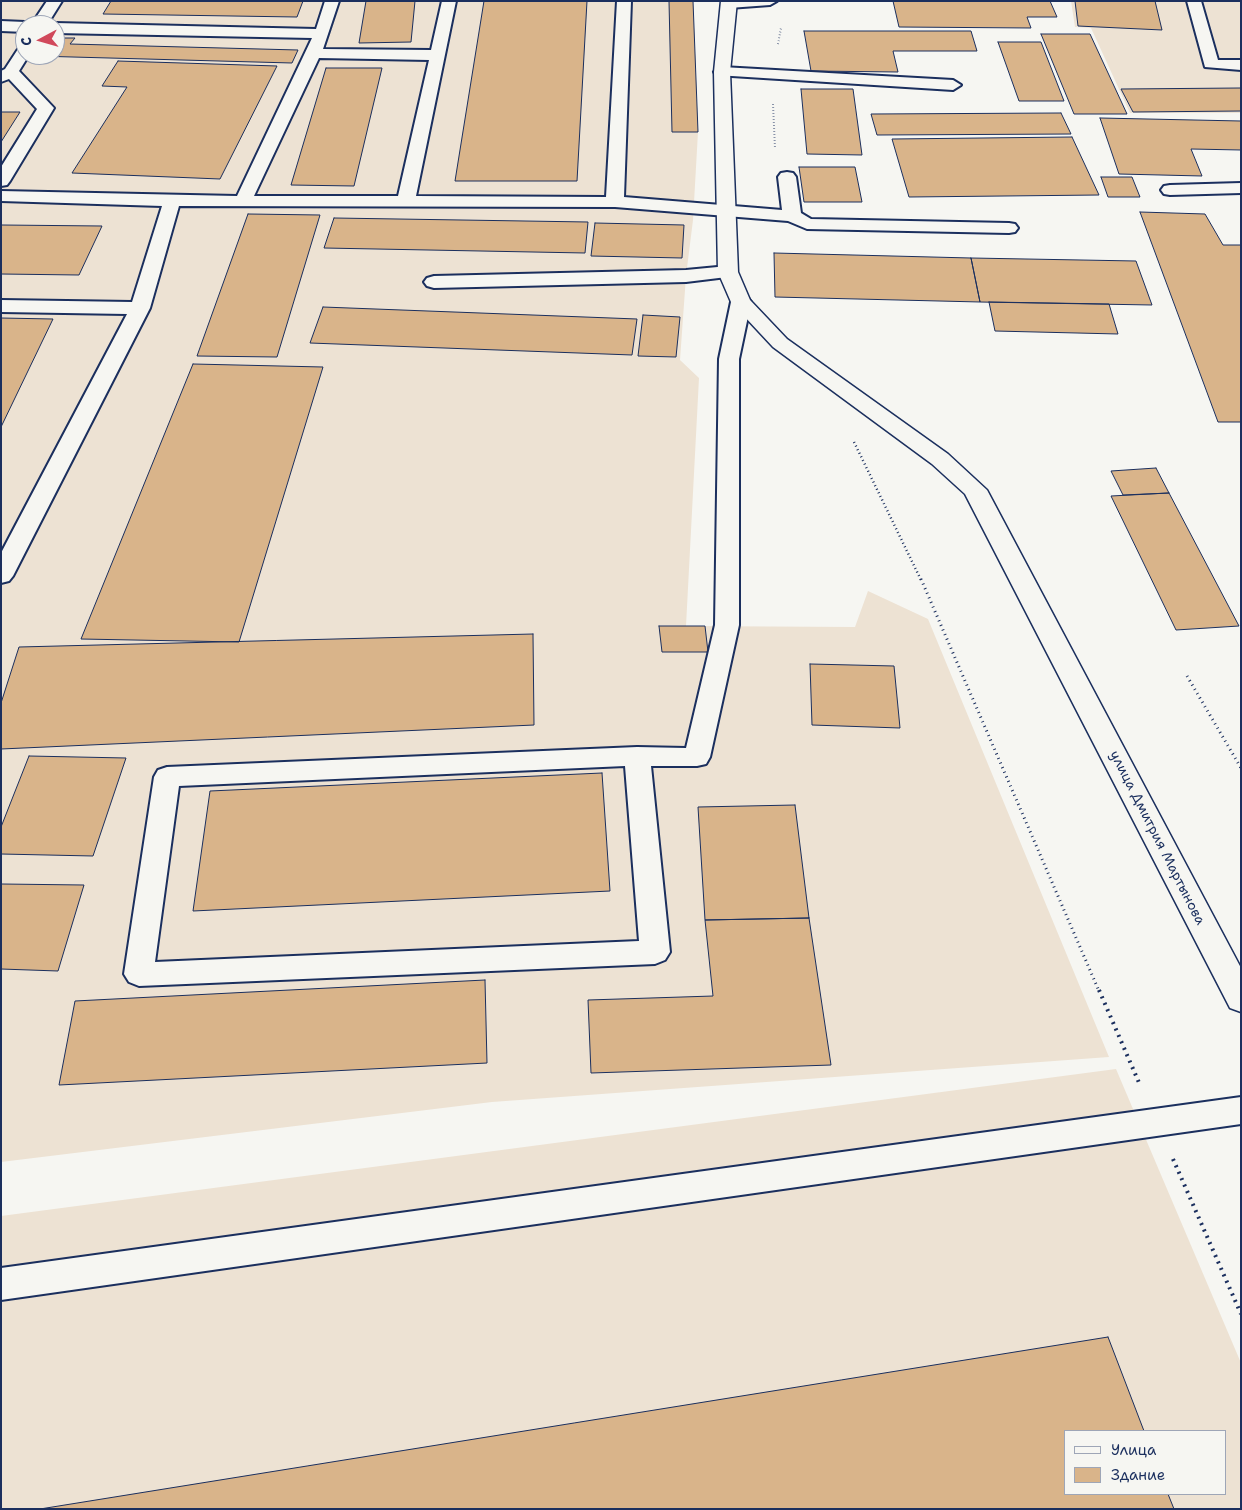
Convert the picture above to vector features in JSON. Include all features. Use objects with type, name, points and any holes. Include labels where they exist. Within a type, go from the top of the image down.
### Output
[{"type":"street","points":[[728,272],[722,72],[729,2]]},
{"type":"street","name":"улица Дмитрия Мартынова","points":[[728,272],[741,302],[780,344],[940,459],[975,490],[1241,999]]},
{"type":"lane","points":[[46,15],[55,1]]},
{"type":"lane","points":[[244,199],[322,34],[332,1]]},
{"type":"lane","points":[[406,200],[449,1]]},
{"type":"lane","points":[[615,202],[624,1]]},
{"type":"lane","points":[[729,2],[770,1]]},
{"type":"lane","points":[[1194,1],[1211,64],[1241,65]]},
{"type":"lane","points":[[1,26],[15,27]]},
{"type":"lane","points":[[65,28],[322,34]]},
{"type":"lane","points":[[312,54],[437,54]]},
{"type":"lane","points":[[1,181],[46,108],[6,74],[15,62]]},
{"type":"lane","points":[[722,72],[953,85]]},
{"type":"lane","points":[[785,216],[787,177]]},
{"type":"lane","points":[[1170,190],[1241,188]]},
{"type":"lane","points":[[1,196],[172,201],[244,199],[615,202],[785,216],[807,224],[1009,228]]},
{"type":"lane","points":[[1,576],[140,308],[172,201]]},
{"type":"lane","points":[[434,282],[686,276],[728,272]]},
{"type":"lane","points":[[637,756],[655,952],[139,974],[167,776],[637,756],[697,757],[728,625],[729,359],[741,302]]},
{"type":"lane","points":[[1,306],[140,308]]},
{"type":"lane","points":[[1,1284],[1241,1110]]},
{"type":"path","points":[[783,20],[772,76],[785,216]]},
{"type":"path","points":[[870,410],[844,421],[935,609],[1241,1314]]},
{"type":"path","points":[[1187,676],[1241,768]]},
{"type":"shaded area","points":[[1,1],[693,1],[698,132],[693,220],[686,276],[680,360],[699,378],[686,626],[855,627],[868,591],[928,619],[1109,1057],[492,1102],[1,1162]]},
{"type":"shaded area","points":[[1071,1],[1241,1],[1241,113],[1130,113],[1091,28],[1075,27]]},
{"type":"shaded area","points":[[1116,1069],[1241,1363],[1241,1509],[1,1509],[1,1216]]},
{"type":"building","points":[[111,1],[303,1],[297,17],[103,14]]},
{"type":"building","points":[[366,1],[415,1],[411,42],[359,43]]},
{"type":"building","points":[[484,1],[587,1],[577,181],[455,181]]},
{"type":"building","points":[[669,1],[693,1],[698,132],[672,132]]},
{"type":"building","points":[[893,1],[1050,1],[1057,17],[1027,17],[1031,28],[899,27]]},
{"type":"building","points":[[1075,1],[1155,1],[1162,30],[1078,26]]},
{"type":"building","points":[[804,31],[971,31],[977,51],[893,51],[898,72],[811,71]]},
{"type":"building","points":[[1041,34],[1090,34],[1127,114],[1074,114]]},
{"type":"building","points":[[65,38],[75,38],[70,44],[298,50],[292,63],[65,57]]},
{"type":"building","points":[[998,42],[1041,42],[1064,101],[1019,101]]},
{"type":"building","points":[[118,61],[277,66],[220,179],[72,173],[127,87],[102,86]]},
{"type":"building","points":[[326,68],[382,68],[354,186],[291,185]]},
{"type":"building","points":[[1241,88],[1241,111],[1133,112],[1121,89]]},
{"type":"building","points":[[801,89],[853,89],[862,155],[807,154]]},
{"type":"building","points":[[1,112],[20,112],[1,142]]},
{"type":"building","points":[[1061,113],[1071,134],[877,135],[871,114]]},
{"type":"building","points":[[1100,118],[1241,121],[1241,150],[1191,149],[1202,176],[1119,174]]},
{"type":"building","points":[[1072,137],[1099,195],[909,197],[892,139]]},
{"type":"building","points":[[799,167],[855,167],[862,202],[804,202]]},
{"type":"building","points":[[1101,177],[1132,177],[1140,197],[1108,197]]},
{"type":"building","points":[[1140,212],[1205,214],[1223,245],[1241,245],[1241,422],[1218,422]]},
{"type":"building","points":[[248,214],[320,215],[277,357],[197,356]]},
{"type":"building","points":[[334,218],[588,222],[585,253],[324,248]]},
{"type":"building","points":[[595,223],[684,225],[682,258],[591,256]]},
{"type":"building","points":[[1,225],[102,226],[79,275],[1,274]]},
{"type":"building","points":[[774,253],[971,258],[980,302],[775,297]]},
{"type":"building","points":[[971,258],[1136,261],[1152,305],[980,302]]},
{"type":"building","points":[[989,302],[1109,304],[1118,334],[995,331]]},
{"type":"building","points":[[323,307],[637,319],[632,355],[310,343]]},
{"type":"building","points":[[643,315],[680,317],[676,357],[638,356]]},
{"type":"building","points":[[1,318],[53,319],[1,427]]},
{"type":"building","points":[[193,364],[323,367],[239,642],[81,639]]},
{"type":"building","points":[[1156,468],[1169,493],[1123,495],[1111,471]]},
{"type":"building","points":[[1169,493],[1239,626],[1176,630],[1111,496]]},
{"type":"building","points":[[659,626],[705,626],[708,652],[662,652]]},
{"type":"building","points":[[533,634],[534,725],[1,749],[1,703],[19,647]]},
{"type":"building","points":[[810,664],[894,666],[900,728],[812,725]]},
{"type":"building","points":[[29,756],[126,758],[93,856],[1,854],[1,827]]},
{"type":"building","points":[[602,773],[610,891],[193,911],[210,791]]},
{"type":"building","points":[[795,805],[809,918],[705,920],[698,807]]},
{"type":"building","points":[[1,884],[84,885],[58,971],[1,969]]},
{"type":"building","points":[[809,918],[831,1065],[591,1073],[588,1000],[713,996],[705,920]]},
{"type":"building","points":[[485,980],[487,1063],[59,1085],[75,1001]]},
{"type":"building","points":[[1108,1337],[1144,1430],[1064,1430],[1064,1495],[1168,1495],[1174,1509],[40,1509]]}]
